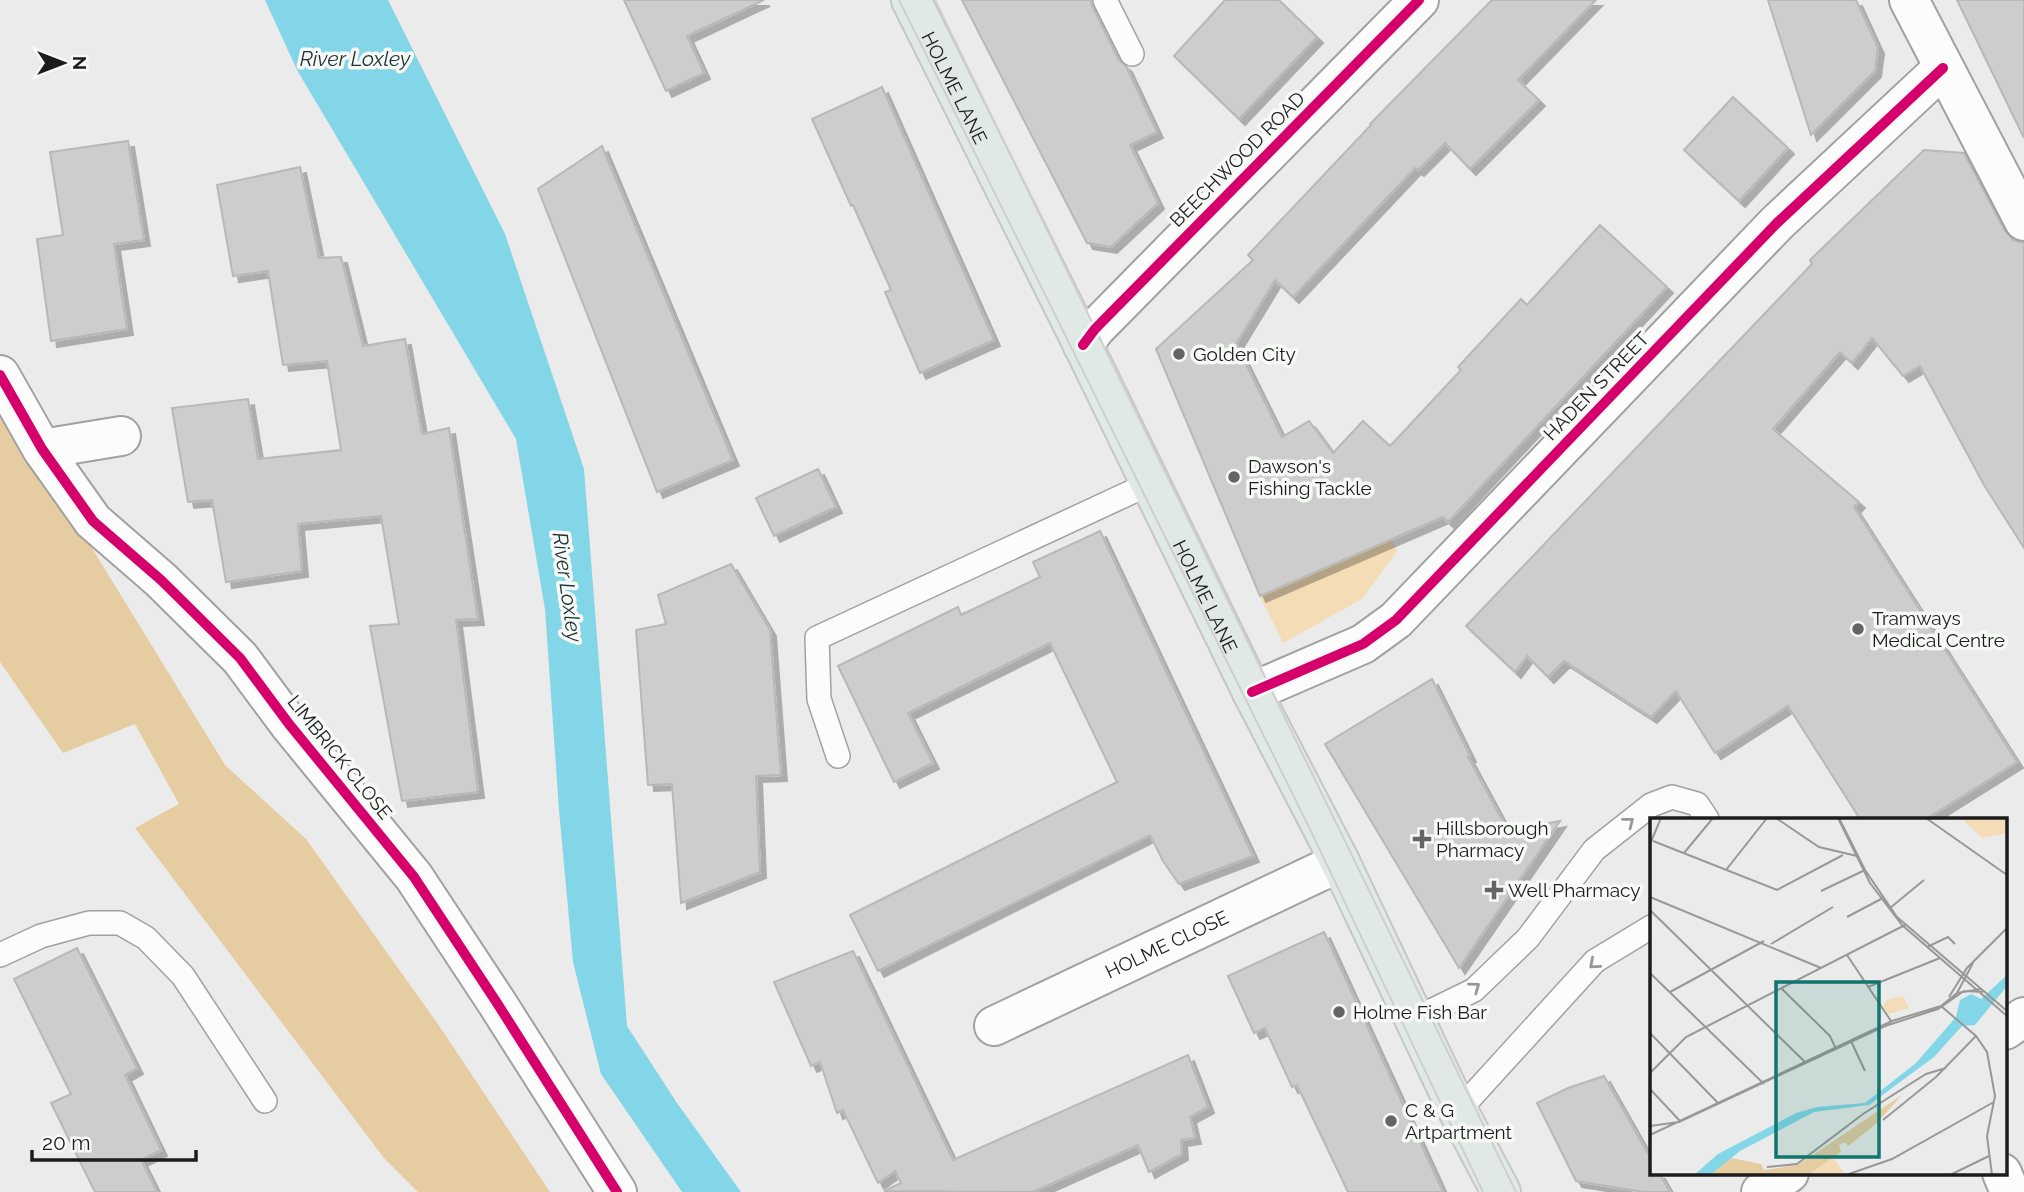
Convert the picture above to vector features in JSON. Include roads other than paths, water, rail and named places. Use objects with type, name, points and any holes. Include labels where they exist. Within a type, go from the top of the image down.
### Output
[{"type":"main road","name":"HOLME LANE","points":[[911,0],[1252,692],[1340,862],[1455,1105],[1501,1192]]},
{"type":"street","name":"BEECHWOOD ROAD","points":[[1083,345],[1095,329],[1419,0]]},
{"type":"street","points":[[1909,0],[2024,221]]},
{"type":"street","name":"HADEN STREET","points":[[1252,692],[1363,644],[1396,620],[1777,223],[1943,68]]},
{"type":"street","name":"LIMBRICK CLOSE","points":[[0,375],[42,449],[93,521],[161,580],[240,658],[289,724],[414,877],[617,1192]]},
{"type":"street","points":[[42,449],[121,436]]},
{"type":"street","name":"HOLME CLOSE","points":[[994,1026],[1340,862]]},
{"type":"street","points":[[2007,1029],[2024,1017]]},
{"type":"street","points":[[1761,1192],[1788,1174]]},
{"type":"street","points":[[2002,1174],[2010,1192]]},
{"type":"lane","points":[[1105,0],[1132,54]]},
{"type":"lane","points":[[838,756],[819,699],[817,638],[1151,483]]},
{"type":"lane","points":[[1413,1015],[1429,1012],[1481,984],[1528,938],[1594,850],[1651,805],[1672,797],[1697,804],[1706,818]]},
{"type":"lane","points":[[0,954],[41,936],[89,923],[120,923],[146,938],[183,976],[265,1101]]},
{"type":"lane","points":[[1455,1105],[1471,1097],[1595,961],[1650,928]]},
{"type":"water","name":"River Loxley","points":[[265,0],[388,0],[505,234],[584,469],[627,1026],[677,1103],[741,1192],[682,1192],[601,1074],[573,962],[545,609],[516,439],[297,70]]},
{"type":"tram line","points":[[899,0],[1307,823],[1483,1192]]},
{"type":"tram line","points":[[935,0],[1516,1192]]},
{"type":"place","name":"Golden City","points":[[1179,354]]},
{"type":"place","name":"Dawson's Fishing Tackle","points":[[1234,477]]},
{"type":"place","name":"Tramways Medical Centre","points":[[1858,629]]},
{"type":"place","name":"Hillsborough Pharmacy","points":[[1422,839]]},
{"type":"place","name":"Well Pharmacy","points":[[1494,890]]},
{"type":"place","name":"Holme Fish Bar","points":[[1339,1012]]},
{"type":"place","name":"C & G Artpartment","points":[[1391,1121]]}]
